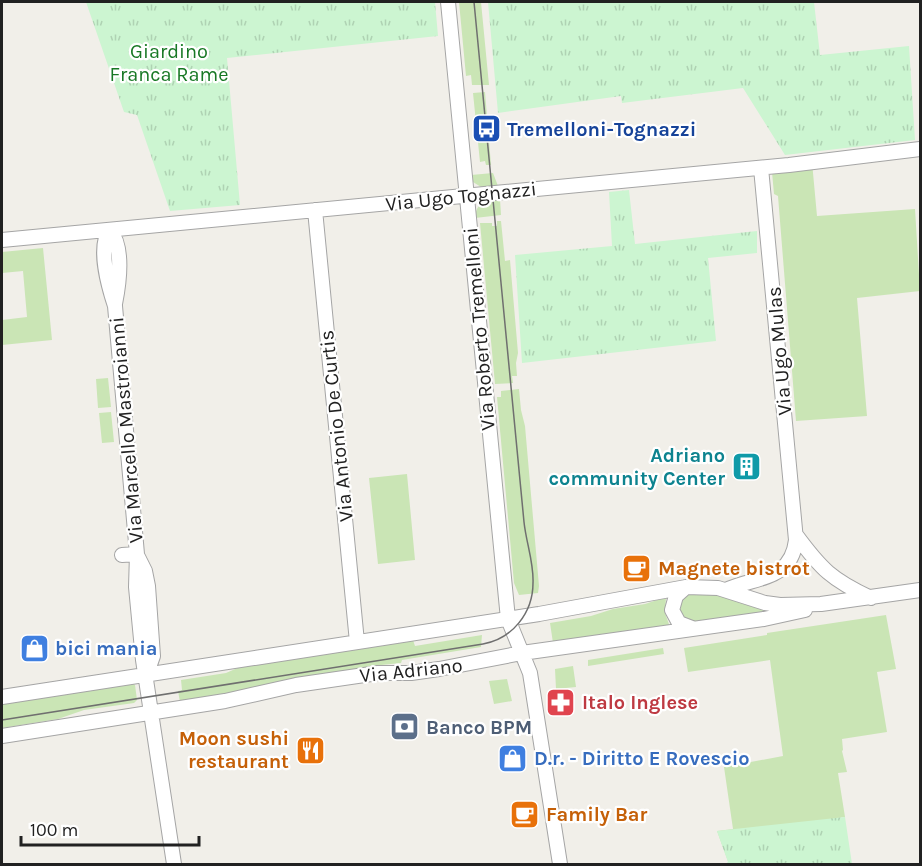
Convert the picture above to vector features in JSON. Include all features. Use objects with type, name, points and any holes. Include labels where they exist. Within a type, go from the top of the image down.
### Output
[{"type":"street","name":"Via Roberto Tremelloni","points":[[448,2],[508,619],[530,673],[560,864]]},
{"type":"street","name":"Via Ugo Tognazzi","points":[[2,240],[761,168],[921,149]]},
{"type":"street","name":"Via Ugo Mulas","points":[[726,590],[778,573],[792,557],[795,549],[796,535],[761,168]]},
{"type":"street","name":"Via Antonio De Curtis","points":[[315,210],[357,642]]},
{"type":"street","name":"Via Marcello Mastroianni","points":[[110,230],[106,235],[104,250],[108,285],[115,306],[137,554],[145,571],[148,586],[153,656],[147,675],[174,864]]},
{"type":"street","points":[[796,535],[834,579],[871,598]]},
{"type":"street","points":[[122,555],[137,554]]},
{"type":"street","points":[[686,587],[674,599],[673,614],[682,625],[698,628]]},
{"type":"street","name":"Via Adriano","points":[[2,697],[508,619],[686,587],[726,590],[772,604],[821,604],[921,590]]},
{"type":"street","name":"Via Adriano","points":[[2,736],[255,696],[281,688],[378,673],[429,670],[522,653],[783,615],[821,604]]},
{"type":"green space","name":"Giardino Franca Rame","points":[[86,2],[435,2],[438,36],[227,58],[240,205],[170,211],[137,115],[124,112]]},
{"type":"green space","points":[[459,2],[481,2],[489,85],[472,85],[471,75],[466,76]]},
{"type":"green space","points":[[488,2],[814,2],[820,55],[909,46],[915,140],[785,155],[743,88],[622,103],[621,96],[498,113]]},
{"type":"green space","points":[[485,92],[491,165],[486,165],[485,161],[480,162],[473,93]]},
{"type":"green space","points":[[812,162],[817,216],[915,209],[920,291],[857,298],[867,416],[796,421],[778,196],[774,194],[772,172]]},
{"type":"green space","points":[[493,173],[498,186],[481,187],[473,182],[471,175]]},
{"type":"green space","points":[[629,190],[635,244],[757,231],[757,253],[708,258],[716,341],[522,363],[515,255],[612,246],[609,192]]},
{"type":"green space","points":[[500,199],[501,215],[475,218],[480,205],[490,200]]},
{"type":"green space","points":[[497,221],[501,221],[505,261],[510,260],[518,353],[517,376],[512,376],[513,383],[495,384],[480,223],[492,223],[492,226],[497,226]]},
{"type":"green space","points":[[43,248],[52,340],[2,345],[2,320],[27,317],[23,271],[2,273],[2,252]]},
{"type":"green space","points":[[108,378],[111,407],[98,408],[96,379]]},
{"type":"green space","points":[[519,389],[525,426],[539,586],[538,593],[519,595],[514,583],[497,397],[501,397],[501,391]]},
{"type":"green space","points":[[111,412],[114,442],[102,443],[99,413]]},
{"type":"green space","points":[[407,474],[415,560],[378,564],[369,478]]},
{"type":"green space","points":[[694,592],[708,592],[766,609],[769,612],[695,624],[683,617],[680,611],[682,599]]},
{"type":"green space","points":[[666,597],[665,613],[670,627],[553,643],[550,623],[645,604]]},
{"type":"green space","points":[[886,615],[896,669],[877,672],[887,732],[842,739],[847,772],[838,773],[845,817],[729,864],[717,831],[733,829],[724,767],[783,756],[770,660],[688,672],[684,648]]},
{"type":"green space","points":[[482,635],[481,647],[402,660],[401,663],[284,680],[253,689],[180,702],[178,691],[182,690],[181,680],[226,673],[242,666],[413,640],[415,646]]},
{"type":"green space","points":[[663,648],[664,654],[588,666],[588,660]]},
{"type":"green space","points":[[573,666],[576,687],[556,689],[555,669]]},
{"type":"green space","points":[[507,679],[512,701],[494,704],[489,681]]},
{"type":"green space","points":[[132,683],[135,685],[137,700],[134,703],[84,710],[58,719],[2,728],[2,703]]},
{"type":"green space","points":[[845,817],[852,864],[725,864],[728,862],[717,831]]},
{"type":"tram line","points":[[2,720],[483,644],[503,637],[519,623],[525,614],[532,594],[533,575],[524,522],[474,2]]},
{"type":"place","name":"Tremelloni-Tognazzi","points":[[486,129]]},
{"type":"place","name":"Adriano community Center","points":[[746,467]]},
{"type":"place","name":"Magnete bistrot","points":[[637,568]]},
{"type":"place","name":"bici mania","points":[[34,648]]},
{"type":"place","name":"Italo Inglese","points":[[561,702]]},
{"type":"place","name":"Banco BPM","points":[[405,727]]},
{"type":"place","name":"Moon sushi restaurant","points":[[310,750]]},
{"type":"place","name":"D.r. - Diritto E Rovescio","points":[[513,758]]},
{"type":"place","name":"Family Bar","points":[[525,814]]}]
